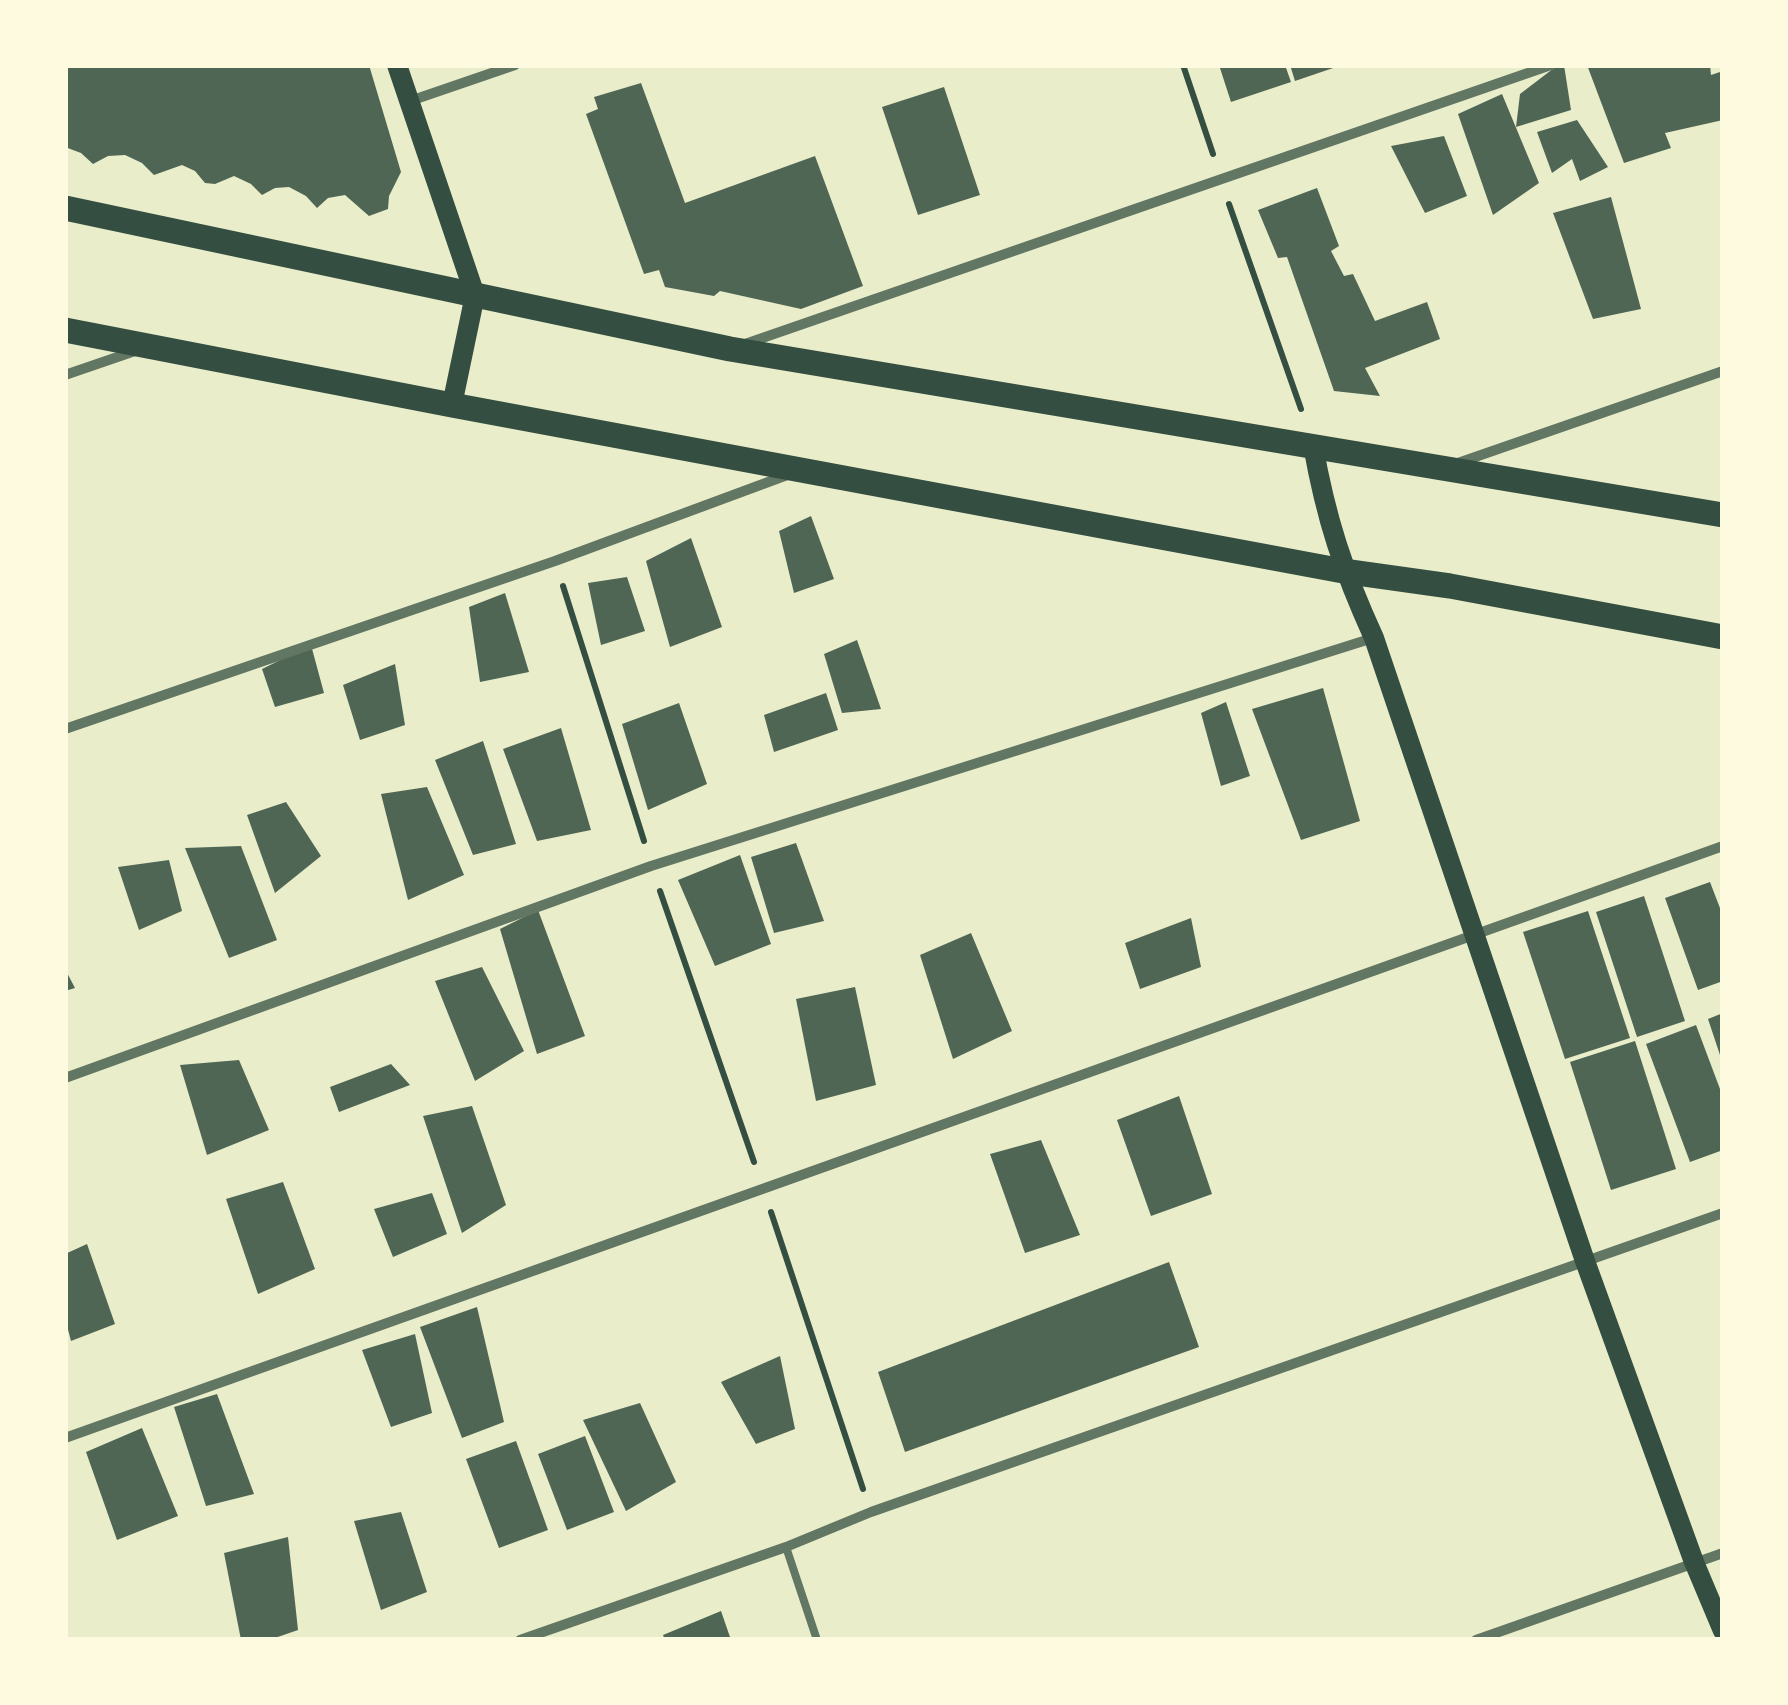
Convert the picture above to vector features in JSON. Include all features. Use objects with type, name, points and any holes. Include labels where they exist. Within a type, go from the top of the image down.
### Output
[{"type":"main road","points":[[397,65],[475,295],[452,405]]},
{"type":"main road","points":[[65,208],[730,349],[1723,515]]},
{"type":"main road","points":[[65,330],[1343,571],[1450,586],[1723,636]]},
{"type":"main road","points":[[1313,445],[1343,571],[1374,638],[1586,1261],[1694,1562],[1723,1630]]},
{"type":"street","points":[[410,101],[515,65]]},
{"type":"street","points":[[730,349],[1551,65]]},
{"type":"street","points":[[65,376],[150,345]]},
{"type":"street","points":[[1446,467],[1723,371]]},
{"type":"street","points":[[65,729],[555,560],[804,468]]},
{"type":"street","points":[[65,1078],[652,866],[1374,638]]},
{"type":"street","points":[[65,1438],[1723,846]]},
{"type":"street","points":[[520,1640],[871,1512],[1723,1213]]},
{"type":"street","points":[[1476,1640],[1723,1553]]},
{"type":"lane","points":[[786,1546],[816,1640]]},
{"type":"path","points":[[1184,65],[1313,445]]},
{"type":"path","points":[[555,560],[652,866],[871,1512]]},
{"type":"building","points":[[65,65],[369,65],[401,172],[389,196],[388,209],[369,216],[345,195],[328,198],[317,208],[289,187],[275,188],[262,195],[234,176],[215,184],[205,183],[195,171],[182,165],[154,175],[142,163],[125,155],[108,156],[93,164],[81,153],[65,147]]},
{"type":"building","points":[[1219,65],[1285,65],[1291,82],[1231,102]]},
{"type":"building","points":[[1290,65],[1339,65],[1339,66],[1295,81]]},
{"type":"building","points":[[1558,65],[1564,65],[1571,110],[1516,127],[1520,94]]},
{"type":"building","points":[[1587,65],[1710,65],[1711,75],[1723,71],[1723,120],[1665,133],[1671,148],[1624,163]]},
{"type":"building","points":[[641,83],[685,203],[815,156],[863,286],[801,309],[720,291],[714,296],[665,287],[659,270],[644,274],[586,114],[598,109],[594,97]]},
{"type":"building","points":[[944,87],[980,195],[918,215],[882,107]]},
{"type":"building","points":[[1502,94],[1539,183],[1493,215],[1458,114]]},
{"type":"building","points":[[1577,120],[1608,167],[1580,181],[1572,159],[1552,173],[1537,132]]},
{"type":"building","points":[[1444,136],[1467,196],[1425,213],[1391,146]]},
{"type":"building","points":[[1317,188],[1339,246],[1331,251],[1344,276],[1353,274],[1375,321],[1427,302],[1440,339],[1365,368],[1380,396],[1334,391],[1287,257],[1278,258],[1258,210]]},
{"type":"building","points":[[1611,197],[1641,309],[1593,319],[1553,213]]},
{"type":"building","points":[[811,516],[834,579],[794,593],[779,531]]},
{"type":"building","points":[[691,538],[722,627],[670,647],[646,561]]},
{"type":"building","points":[[627,577],[645,631],[601,645],[588,583]]},
{"type":"building","points":[[505,593],[529,672],[480,682],[469,607]]},
{"type":"building","points":[[857,640],[881,709],[842,713],[824,654]]},
{"type":"building","points":[[311,645],[324,693],[275,707],[262,669]]},
{"type":"building","points":[[395,664],[405,725],[360,740],[343,685]]},
{"type":"building","points":[[1323,688],[1360,821],[1301,840],[1252,709]]},
{"type":"building","points":[[826,693],[838,730],[774,752],[764,715]]},
{"type":"building","points":[[1226,702],[1250,776],[1221,786],[1201,713]]},
{"type":"building","points":[[679,703],[707,784],[648,810],[622,724]]},
{"type":"building","points":[[561,728],[591,830],[537,841],[503,749]]},
{"type":"building","points":[[483,741],[516,844],[473,855],[435,760]]},
{"type":"building","points":[[427,787],[464,875],[408,900],[381,794]]},
{"type":"building","points":[[286,802],[321,856],[275,893],[247,815]]},
{"type":"building","points":[[796,843],[824,921],[774,933],[751,857]]},
{"type":"building","points":[[241,846],[277,940],[229,958],[185,848]]},
{"type":"building","points":[[740,855],[771,944],[715,966],[678,880]]},
{"type":"building","points":[[169,860],[182,911],[139,930],[118,867]]},
{"type":"building","points":[[1710,882],[1723,916],[1723,981],[1698,990],[1665,898]]},
{"type":"building","points":[[1644,896],[1685,1021],[1637,1037],[1596,912]]},
{"type":"building","points":[[538,910],[585,1036],[537,1054],[500,929]]},
{"type":"building","points":[[1588,911],[1630,1038],[1565,1059],[1523,932]]},
{"type":"building","points":[[1191,918],[1201,967],[1140,989],[1125,943]]},
{"type":"building","points":[[971,933],[1012,1031],[953,1059],[920,955]]},
{"type":"building","points":[[482,967],[524,1051],[475,1081],[435,981]]},
{"type":"building","points":[[65,969],[75,988],[65,991]]},
{"type":"building","points":[[855,987],[876,1085],[816,1101],[796,999]]},
{"type":"building","points":[[1723,1013],[1723,1061],[1722,1061],[1708,1019]]},
{"type":"building","points":[[1696,1025],[1723,1097],[1723,1150],[1690,1162],[1646,1044]]},
{"type":"building","points":[[1635,1041],[1676,1169],[1611,1190],[1570,1062]]},
{"type":"building","points":[[239,1060],[269,1130],[207,1155],[180,1065]]},
{"type":"building","points":[[391,1064],[410,1085],[339,1112],[330,1087]]},
{"type":"building","points":[[1179,1096],[1212,1194],[1151,1216],[1117,1120]]},
{"type":"building","points":[[472,1106],[506,1205],[462,1233],[423,1116]]},
{"type":"building","points":[[1041,1140],[1080,1235],[1025,1253],[990,1154]]},
{"type":"building","points":[[283,1182],[315,1269],[258,1294],[226,1199]]},
{"type":"building","points":[[432,1193],[447,1234],[393,1257],[374,1209]]},
{"type":"building","points":[[87,1244],[115,1324],[71,1341],[65,1318],[65,1254]]},
{"type":"building","points":[[1169,1262],[1199,1347],[905,1452],[878,1372]]},
{"type":"building","points":[[477,1307],[504,1422],[462,1438],[420,1327]]},
{"type":"building","points":[[415,1334],[432,1413],[391,1427],[362,1350]]},
{"type":"building","points":[[780,1356],[795,1429],[756,1444],[721,1382]]},
{"type":"building","points":[[217,1394],[254,1494],[206,1506],[174,1407]]},
{"type":"building","points":[[640,1403],[676,1482],[626,1511],[583,1420]]},
{"type":"building","points":[[142,1428],[178,1516],[117,1540],[86,1452]]},
{"type":"building","points":[[585,1436],[614,1512],[567,1530],[538,1454]]},
{"type":"building","points":[[516,1441],[548,1530],[499,1548],[466,1459]]},
{"type":"building","points":[[401,1512],[427,1592],[381,1610],[354,1521]]},
{"type":"building","points":[[288,1537],[298,1630],[269,1640],[241,1640],[224,1553]]},
{"type":"building","points":[[721,1611],[731,1640],[665,1640],[663,1635]]}]
